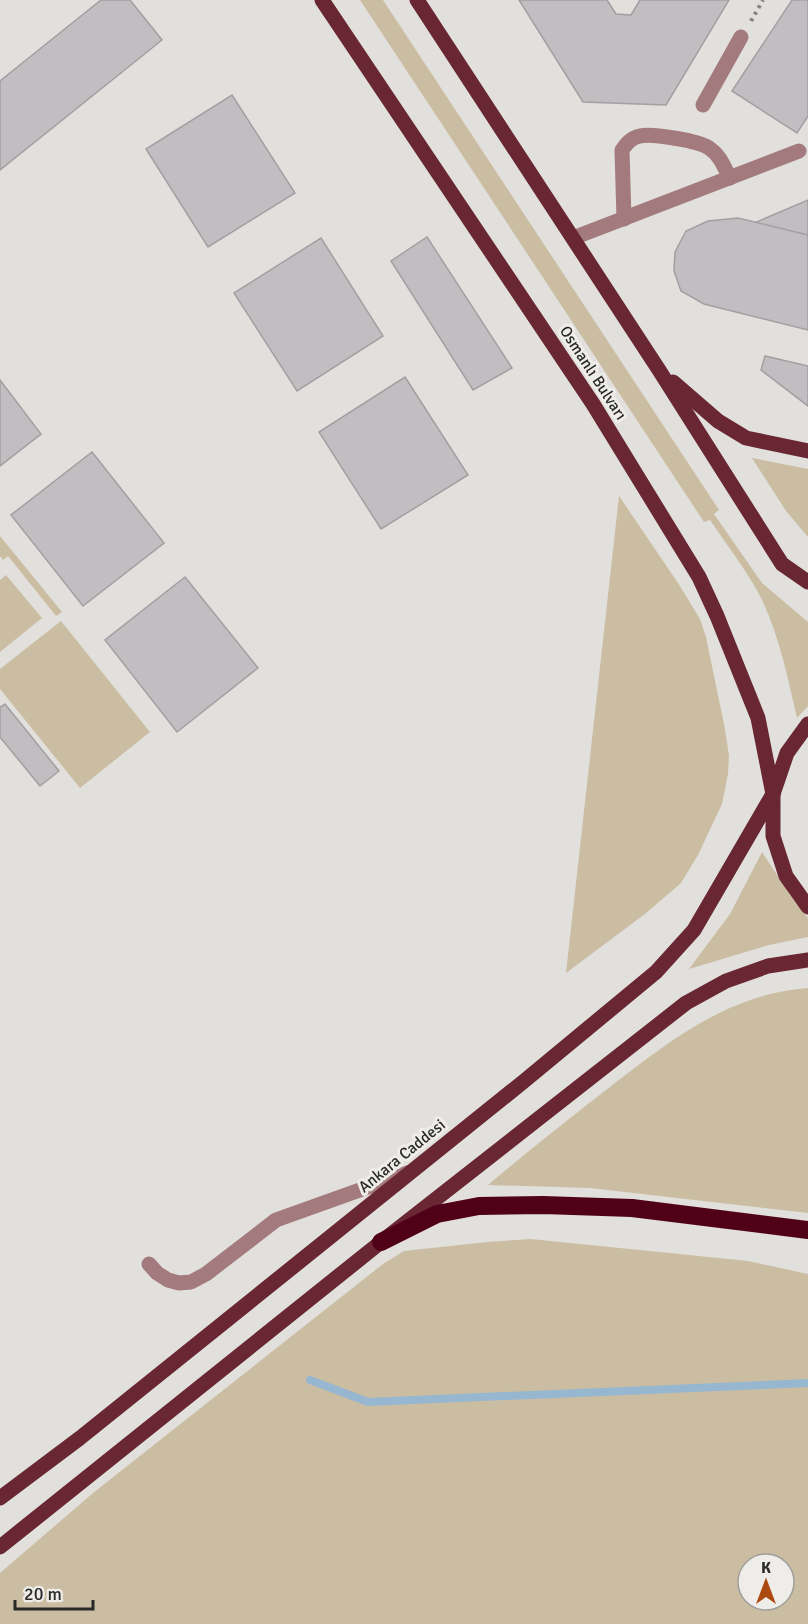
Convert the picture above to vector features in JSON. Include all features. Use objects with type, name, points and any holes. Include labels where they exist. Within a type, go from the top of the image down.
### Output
[{"type":"highway","points":[[381,1242],[437,1214],[479,1206],[632,1208],[808,1230]]},
{"type":"main road","name":"Osmanlı Bulvarı","points":[[322,0],[593,404],[699,577],[758,718],[773,794]]},
{"type":"main road","points":[[417,0],[659,370],[782,564],[808,582]]},
{"type":"main road","points":[[659,370],[718,421],[746,438],[808,451]]},
{"type":"main road","points":[[808,724],[787,753],[773,794],[773,836],[779,856],[786,876],[808,907]]},
{"type":"main road","name":"Ankara Caddesi","points":[[0,1498],[89,1431],[656,972],[694,930],[773,794]]},
{"type":"main road","points":[[0,1547],[381,1242],[687,1003],[726,981],[768,966],[808,960]]},
{"type":"street","points":[[703,105],[741,38]]},
{"type":"street","points":[[624,219],[622,150],[627,142],[635,137],[650,135],[705,145],[717,154],[730,178]]},
{"type":"street","points":[[573,238],[799,151]]},
{"type":"street","points":[[149,1264],[168,1280],[179,1283],[191,1282],[206,1274],[276,1220],[413,1171]]},
{"type":"shaded area","points":[[360,0],[383,0],[719,510],[714,514],[762,583],[808,622],[808,706],[797,718],[774,630],[763,602],[751,581],[710,520],[704,522]]},
{"type":"shaded area","points":[[752,458],[808,469],[808,537],[786,511]]},
{"type":"shaded area","points":[[619,496],[700,619],[706,637],[725,729],[729,756],[728,774],[722,804],[698,855],[681,883],[645,914],[566,973]]},
{"type":"shaded area","points":[[0,536],[62,612],[56,616],[8,556],[3,560],[0,556]]},
{"type":"shaded area","points":[[6,575],[42,618],[0,652],[0,580]]},
{"type":"shaded area","points":[[61,621],[150,732],[80,788],[0,689],[0,669]]},
{"type":"shaded area","points":[[762,852],[808,918],[808,937],[769,945],[689,969],[730,914]]},
{"type":"shaded area","points":[[808,988],[808,1213],[590,1188],[488,1185],[629,1072],[700,1023],[751,1000],[779,992]]},
{"type":"shaded area","points":[[531,1239],[748,1261],[808,1274],[808,1624],[0,1624],[0,1573],[93,1493],[383,1264],[404,1251]]},
{"type":"building","points":[[101,0],[130,0],[162,40],[0,170],[0,81]]},
{"type":"building","points":[[519,0],[607,0],[616,14],[631,15],[640,0],[729,0],[666,105],[583,102]]},
{"type":"building","points":[[792,0],[808,0],[808,116],[797,133],[732,91]]},
{"type":"building","points":[[232,95],[295,193],[208,247],[146,149]]},
{"type":"building","points":[[808,200],[808,266],[724,302],[700,246]]},
{"type":"building","points":[[738,218],[808,235],[808,330],[704,304],[681,291],[674,271],[675,252],[686,231],[708,221]]},
{"type":"building","points":[[427,237],[512,368],[473,390],[391,261]]},
{"type":"building","points":[[321,238],[383,336],[297,391],[234,293]]},
{"type":"building","points":[[765,356],[808,366],[808,406],[761,370]]},
{"type":"building","points":[[405,377],[468,475],[381,529],[319,432]]},
{"type":"building","points":[[0,380],[41,434],[0,466]]},
{"type":"building","points":[[92,452],[164,543],[83,606],[11,515]]},
{"type":"building","points":[[185,577],[258,668],[177,732],[105,640]]},
{"type":"building","points":[[5,704],[59,771],[40,786],[0,737],[0,707]]},
{"type":"waterway","points":[[310,1380],[368,1402],[808,1383]]}]
